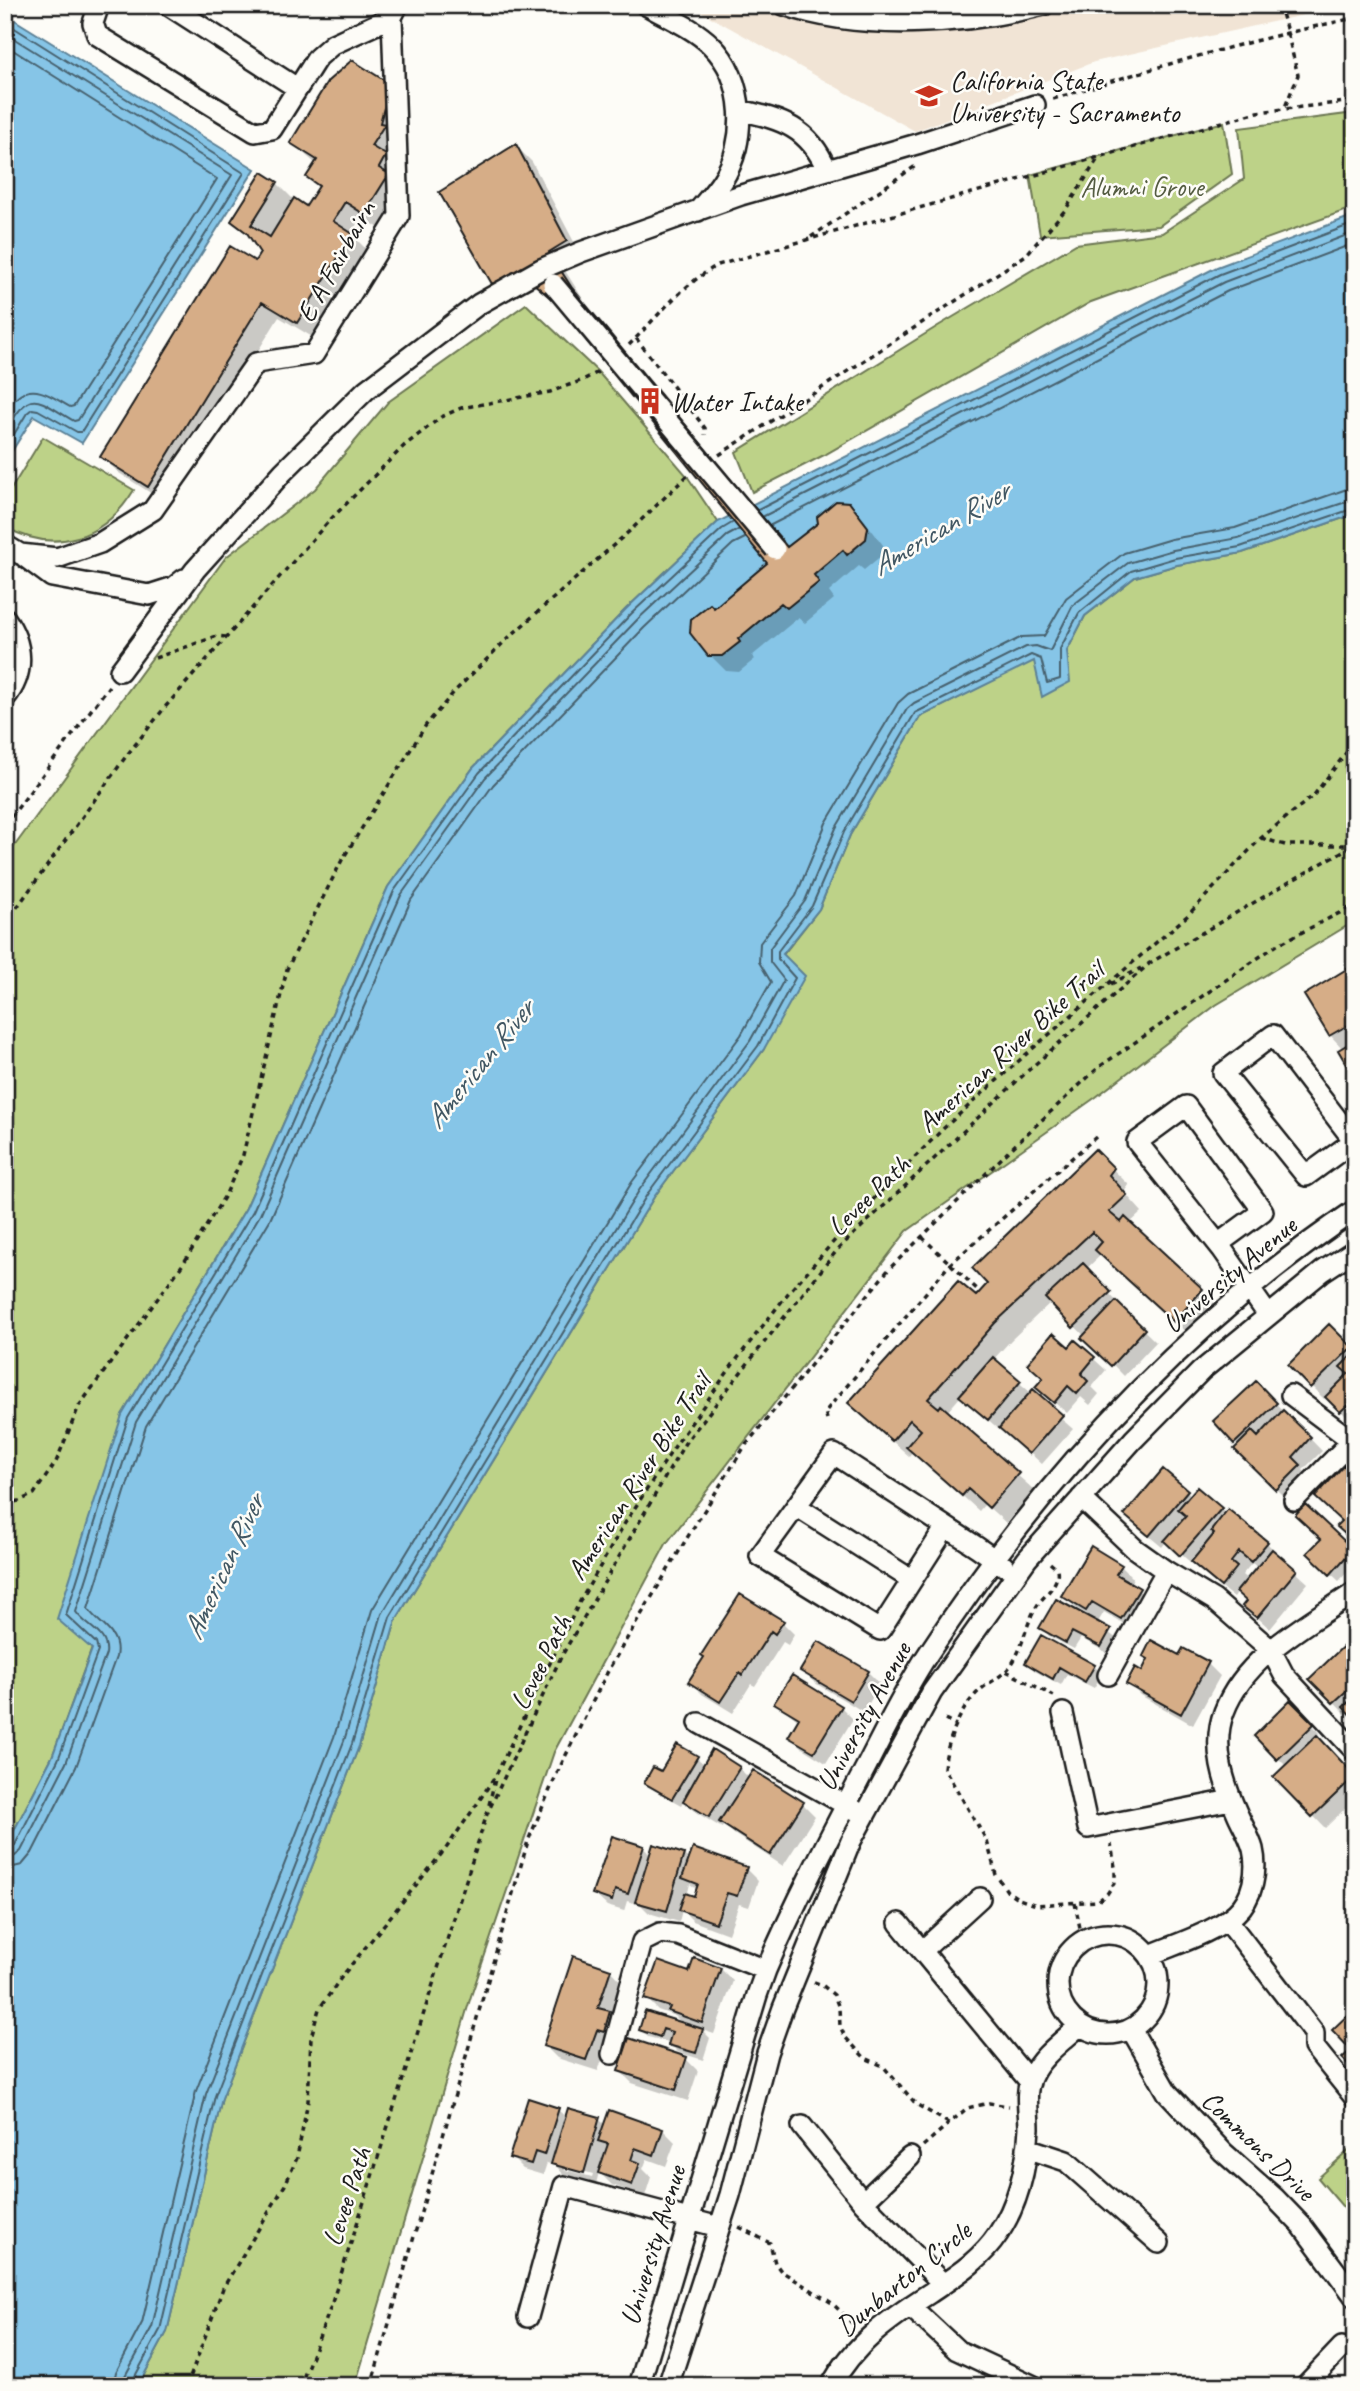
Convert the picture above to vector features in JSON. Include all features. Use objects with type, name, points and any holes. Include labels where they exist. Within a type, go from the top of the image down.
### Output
[{"type":"street","points":[[99,5],[93,23],[96,35],[256,132],[272,129],[317,58],[333,44],[395,11]]},
{"type":"street","points":[[168,5],[297,88]]},
{"type":"street","points":[[646,5],[711,45],[735,86],[740,110],[735,152],[723,180],[698,211]]},
{"type":"street","points":[[784,5],[810,14],[907,24],[965,12],[1005,15],[1044,5]]},
{"type":"street","name":"E A Fairbairn","points":[[13,549],[57,558],[100,544],[153,510],[256,363],[314,354],[399,216],[395,11]]},
{"type":"street","points":[[120,671],[195,570],[283,472],[366,390],[479,304],[547,276],[580,252],[741,195],[1035,105]]},
{"type":"street","points":[[740,110],[780,120],[806,137],[819,151],[827,170]]},
{"type":"street","points":[[547,276],[775,549]]},
{"type":"street","points":[[13,549],[52,577],[149,595],[174,587],[195,570]]},
{"type":"street","points":[[5,618],[18,639],[21,659],[12,690],[5,698]]},
{"type":"street","points":[[1273,1035],[1354,1141],[1306,1176],[1223,1073],[1273,1035]]},
{"type":"street","points":[[1218,1244],[1263,1211],[1186,1106],[1138,1142],[1218,1244],[1268,1315]]},
{"type":"street","name":"University Avenue","points":[[639,2386],[766,1970],[846,1805],[926,1656],[994,1558],[1073,1460],[1195,1335],[1318,1235],[1355,1210]]},
{"type":"street","name":"University Avenue","points":[[668,2386],[728,2227],[730,2195],[767,2053],[794,1979],[852,1841],[932,1692],[1027,1559],[1133,1440],[1201,1371],[1268,1315],[1355,1250]]},
{"type":"street","points":[[1291,1395],[1353,1442],[1294,1500]]},
{"type":"street","points":[[946,1527],[880,1630],[760,1556],[834,1454],[994,1558],[1016,1574]]},
{"type":"street","points":[[1081,1498],[1135,1549],[1214,1600],[1270,1650],[1284,1675],[1355,1751]]},
{"type":"street","points":[[796,1506],[912,1580]]},
{"type":"street","points":[[1108,1675],[1166,1571]]},
{"type":"street","points":[[1150,1955],[1227,1920],[1248,1897],[1255,1873],[1253,1849],[1231,1800],[1222,1772],[1218,1743],[1223,1714],[1234,1691],[1270,1650],[1355,1592]]},
{"type":"street","points":[[1063,1713],[1088,1828],[1231,1800]]},
{"type":"street","points":[[699,1723],[865,1815]]},
{"type":"street","points":[[922,1951],[980,1898]]},
{"type":"street","points":[[1227,1920],[1314,2033],[1314,2047],[1355,2098]]},
{"type":"street","points":[[899,1923],[1030,2081],[1036,2068],[1079,2026]]},
{"type":"street","points":[[612,2054],[642,1941],[660,1933],[678,1935],[766,1970]]},
{"type":"street","points":[[1104,1933],[1121,1935],[1137,1942],[1150,1955],[1158,1975],[1157,1996],[1148,2015],[1131,2029],[1118,2034],[1091,2032],[1079,2026],[1066,2013],[1059,1997],[1057,1980],[1062,1962],[1072,1948],[1086,1938],[1104,1933]]},
{"type":"street","name":"Commons Drive","points":[[1131,2029],[1167,2092],[1223,2152],[1275,2197],[1302,2226],[1355,2298]]},
{"type":"street","name":"Dunbarton Circle","points":[[831,2386],[845,2361],[867,2338],[970,2265],[997,2236],[1008,2219],[1024,2170],[1027,2148],[1027,2090],[1030,2081]]},
{"type":"street","points":[[802,2126],[863,2202],[943,2284]]},
{"type":"street","points":[[1027,2148],[1066,2161],[1158,2244]]},
{"type":"street","points":[[863,2202],[910,2157]]},
{"type":"street","points":[[528,2317],[564,2186],[728,2227]]},
{"type":"street","points":[[910,2306],[957,2350],[1034,2386]]},
{"type":"street","points":[[1305,2386],[1342,2347]]},
{"type":"path","points":[[1280,5],[1298,75],[1285,108]]},
{"type":"path","points":[[1035,105],[1164,64],[1287,32],[1355,18]]},
{"type":"path","points":[[628,346],[704,273],[718,265],[1258,112],[1355,101]]},
{"type":"path","points":[[710,461],[1027,255],[1066,209],[1100,155]]},
{"type":"path","points":[[807,240],[925,161]]},
{"type":"path","points":[[636,338],[705,428],[706,442]]},
{"type":"path","points":[[5,924],[127,755],[226,637],[328,522],[404,446],[441,417],[461,408],[550,392],[583,380],[605,367]]},
{"type":"path","points":[[5,1504],[19,1502],[34,1494],[56,1462],[79,1406],[183,1264],[226,1194],[243,1154],[287,969],[342,860],[426,726],[455,691],[506,640],[696,469]]},
{"type":"path","points":[[5,825],[120,671],[216,636],[226,637]]},
{"type":"path","name":"American River Bike Trail","points":[[187,2386],[223,2288],[285,2185],[298,2158],[308,2101],[311,2037],[319,2009],[343,1975],[447,1847],[497,1773],[579,1603],[625,1523],[677,1443],[789,1292],[889,1183],[944,1128],[1187,916],[1261,838],[1314,795],[1355,741]]},
{"type":"path","points":[[1261,838],[1285,845],[1355,844]]},
{"type":"path","name":"Levee Path","points":[[1105,987],[1355,844]]},
{"type":"path","name":"Levee Path","points":[[300,2386],[329,2312],[487,1814],[561,1657],[685,1443],[838,1249],[1032,1067],[1149,964]]},
{"type":"path","points":[[827,1419],[825,1412],[950,1264],[1096,1137]]},
{"type":"path","points":[[922,1237],[980,1292]]},
{"type":"path","points":[[1348,1278],[1355,1288]]},
{"type":"path","points":[[1355,1297],[1349,1305],[1347,1315],[1349,1324],[1355,1331]]},
{"type":"path","points":[[1050,1563],[1057,1569],[1057,1580],[1037,1606],[1016,1656],[1006,1671],[970,1700],[956,1726],[944,1768],[987,1841],[996,1875],[1006,1891],[1019,1899],[1037,1905],[1098,1901],[1107,1894],[1115,1882],[1108,1824]]},
{"type":"path","points":[[1006,1671],[1057,1698],[1063,1713]]},
{"type":"path","points":[[945,1719],[956,1726]]},
{"type":"path","points":[[487,1814],[497,1773]]},
{"type":"path","points":[[1075,1902],[1080,1928]]},
{"type":"path","points":[[814,1982],[834,1995],[845,2037],[865,2058],[883,2066],[916,2104],[950,2124]]},
{"type":"path","points":[[910,2157],[967,2108],[989,2103],[1028,2109]]},
{"type":"path","points":[[728,2227],[769,2243],[775,2263],[781,2271],[832,2303],[867,2338]]},
{"type":"shaded area","name":"California State University - Sacramento","points":[[689,5],[1348,5],[1094,62],[915,131]]},
{"type":"green space","points":[[1355,113],[1355,207],[1091,302],[826,454],[752,492],[736,452],[1076,244],[1162,233],[1244,179],[1239,128]]},
{"type":"green space","name":"Alumni Grove","points":[[1224,122],[1232,174],[1159,226],[1040,235],[1030,175]]},
{"type":"green space","points":[[526,304],[598,372],[687,476],[718,522],[626,609],[473,768],[388,887],[246,1208],[122,1415],[92,1648],[52,1757],[5,1848],[5,859],[226,557],[315,489],[388,402]]},
{"type":"green space","points":[[43,437],[134,490],[109,520],[94,530],[78,537],[43,540],[5,527],[5,499]]},
{"type":"green space","points":[[1355,514],[1355,921],[1216,1005],[1096,1097],[907,1231],[666,1544],[554,1752],[471,1996],[355,2386],[138,2386],[167,2332],[222,2098],[359,1746],[396,1620],[654,1197],[764,1049],[783,955],[819,909],[850,835],[920,717],[1034,660],[1067,651],[1085,616],[1135,577],[1177,565],[1242,553]]},
{"type":"green space","points":[[1355,2145],[1355,2221],[1318,2178]]},
{"type":"water","points":[[5,14],[255,169],[82,443],[34,416],[5,462]]},
{"type":"water","name":"American River","points":[[1355,215],[1355,514],[1242,553],[1177,565],[1135,577],[1085,616],[1067,651],[1070,682],[1042,697],[1034,661],[920,717],[850,835],[819,909],[783,954],[805,976],[764,1049],[654,1197],[396,1620],[359,1746],[222,2098],[167,2332],[138,2386],[5,2386],[5,1848],[52,1757],[92,1649],[57,1619],[122,1415],[246,1208],[388,887],[473,768],[626,609],[718,522],[1217,267]]},
{"type":"building","points":[[352,60],[390,84],[380,123],[385,124],[371,146],[386,155],[379,168],[389,174],[364,214],[345,202],[333,221],[353,234],[297,323],[262,302],[148,487],[100,457],[230,246],[255,261],[260,253],[247,233],[231,221],[262,172],[278,182],[251,225],[270,237],[294,198],[306,206],[319,186],[306,177],[317,160],[290,143],[328,81]]},
{"type":"building","name":"Water Intake","points":[[516,144],[567,241],[549,252],[572,288],[787,547],[818,523],[817,517],[836,501],[849,502],[868,527],[866,539],[847,555],[843,550],[814,575],[819,582],[787,608],[781,603],[722,656],[708,656],[690,633],[691,619],[710,604],[714,608],[767,563],[554,301],[519,271],[492,284],[439,192]]},
{"type":"building","points":[[1355,964],[1355,1021],[1329,1036],[1304,995]]},
{"type":"building","points":[[1355,1040],[1355,1079],[1338,1050]]},
{"type":"building","points":[[1095,1149],[1114,1168],[1109,1175],[1127,1195],[1109,1212],[1121,1222],[1125,1217],[1203,1289],[1174,1322],[1095,1250],[1102,1242],[1092,1232],[995,1323],[928,1399],[939,1408],[941,1405],[1019,1473],[989,1508],[968,1489],[962,1496],[906,1447],[921,1430],[910,1420],[892,1441],[848,1403],[958,1281],[976,1296],[987,1284],[972,1268]]},
{"type":"building","points":[[1083,1263],[1111,1292],[1073,1328],[1045,1298]]},
{"type":"building","points":[[1116,1301],[1145,1329],[1111,1366],[1081,1338]]},
{"type":"building","points":[[1329,1324],[1352,1347],[1310,1388],[1288,1365]]},
{"type":"building","points":[[1053,1333],[1069,1347],[1075,1340],[1095,1357],[1081,1374],[1088,1381],[1077,1394],[1068,1386],[1054,1403],[1035,1387],[1043,1378],[1027,1364]]},
{"type":"building","points":[[1355,1352],[1355,1398],[1340,1412],[1325,1397],[1348,1374],[1340,1367]]},
{"type":"building","points":[[993,1357],[1021,1381],[988,1420],[959,1396]]},
{"type":"building","points":[[1256,1381],[1277,1403],[1234,1444],[1213,1421]]},
{"type":"building","points":[[1033,1389],[1063,1415],[1029,1454],[999,1428]]},
{"type":"building","points":[[1283,1410],[1311,1437],[1293,1457],[1301,1465],[1276,1490],[1234,1449],[1252,1431],[1258,1437]]},
{"type":"building","points":[[1344,1465],[1355,1475],[1355,1543],[1336,1526],[1341,1521],[1315,1497]]},
{"type":"building","points":[[1163,1469],[1188,1490],[1149,1536],[1124,1515]]},
{"type":"building","points":[[1197,1487],[1222,1508],[1180,1556],[1164,1541],[1186,1516],[1178,1509]]},
{"type":"building","points":[[1305,1504],[1353,1549],[1330,1575],[1307,1553],[1321,1539],[1295,1515]]},
{"type":"building","points":[[1228,1509],[1268,1542],[1251,1562],[1239,1552],[1231,1562],[1237,1567],[1221,1587],[1191,1562],[1214,1534],[1211,1531]]},
{"type":"building","points":[[1091,1546],[1122,1565],[1116,1574],[1140,1588],[1121,1619],[1092,1602],[1086,1611],[1061,1596]]},
{"type":"building","points":[[1272,1549],[1297,1570],[1257,1618],[1242,1606],[1246,1601],[1236,1592]]},
{"type":"building","points":[[740,1594],[784,1621],[775,1634],[771,1631],[742,1676],[739,1673],[720,1702],[688,1682],[704,1657],[701,1655]]},
{"type":"building","points":[[1056,1599],[1111,1629],[1101,1647],[1072,1632],[1066,1643],[1039,1628]]},
{"type":"building","points":[[1041,1635],[1095,1665],[1085,1682],[1059,1667],[1053,1679],[1025,1663]]},
{"type":"building","points":[[1352,1638],[1355,1641],[1355,1683],[1333,1703],[1309,1679]]},
{"type":"building","points":[[1151,1640],[1179,1655],[1183,1648],[1209,1662],[1181,1714],[1126,1684],[1135,1667],[1142,1671],[1148,1659],[1143,1656]]},
{"type":"building","points":[[818,1641],[869,1671],[851,1701],[800,1671]]},
{"type":"building","points":[[792,1675],[842,1706],[814,1752],[788,1737],[799,1718],[774,1703]]},
{"type":"building","points":[[1355,1696],[1355,1720],[1343,1707]]},
{"type":"building","points":[[1290,1700],[1314,1724],[1277,1760],[1254,1736]]},
{"type":"building","points":[[1317,1735],[1355,1776],[1312,1817],[1273,1777]]},
{"type":"building","points":[[677,1744],[698,1756],[672,1799],[644,1783],[653,1767],[661,1771]]},
{"type":"building","points":[[712,1749],[740,1767],[709,1817],[683,1801]]},
{"type":"building","points":[[753,1770],[804,1802],[770,1855],[719,1822]]},
{"type":"building","points":[[612,1836],[644,1846],[628,1894],[615,1890],[612,1901],[592,1894]]},
{"type":"building","points":[[653,1844],[684,1854],[667,1911],[635,1902]]},
{"type":"building","points":[[693,1848],[747,1867],[737,1896],[727,1893],[716,1923],[679,1910],[685,1893],[694,1896],[698,1884],[682,1878]]},
{"type":"building","points":[[573,1956],[611,1969],[598,2008],[610,2011],[604,2032],[597,2030],[586,2060],[543,2046]]},
{"type":"building","points":[[694,1958],[721,1968],[702,2023],[668,2011],[670,2007],[644,1999],[658,1961],[689,1972]]},
{"type":"building","points":[[1355,2008],[1355,2071],[1342,2058],[1351,2050],[1332,2030]]},
{"type":"building","points":[[645,2011],[703,2029],[696,2053],[668,2045],[672,2032],[663,2029],[660,2037],[639,2030]]},
{"type":"building","points":[[629,2038],[687,2057],[676,2090],[618,2071]]},
{"type":"building","points":[[528,2098],[559,2108],[544,2155],[535,2152],[531,2164],[509,2158]]},
{"type":"building","points":[[568,2108],[600,2117],[584,2173],[551,2164]]},
{"type":"building","points":[[609,2110],[663,2129],[654,2155],[635,2148],[631,2160],[640,2163],[632,2185],[598,2173],[608,2144],[598,2141]]},
{"type":"place","name":"California State University - Sacramento","points":[[929,96]]},
{"type":"place","name":"Water Intake","points":[[650,401]]}]
